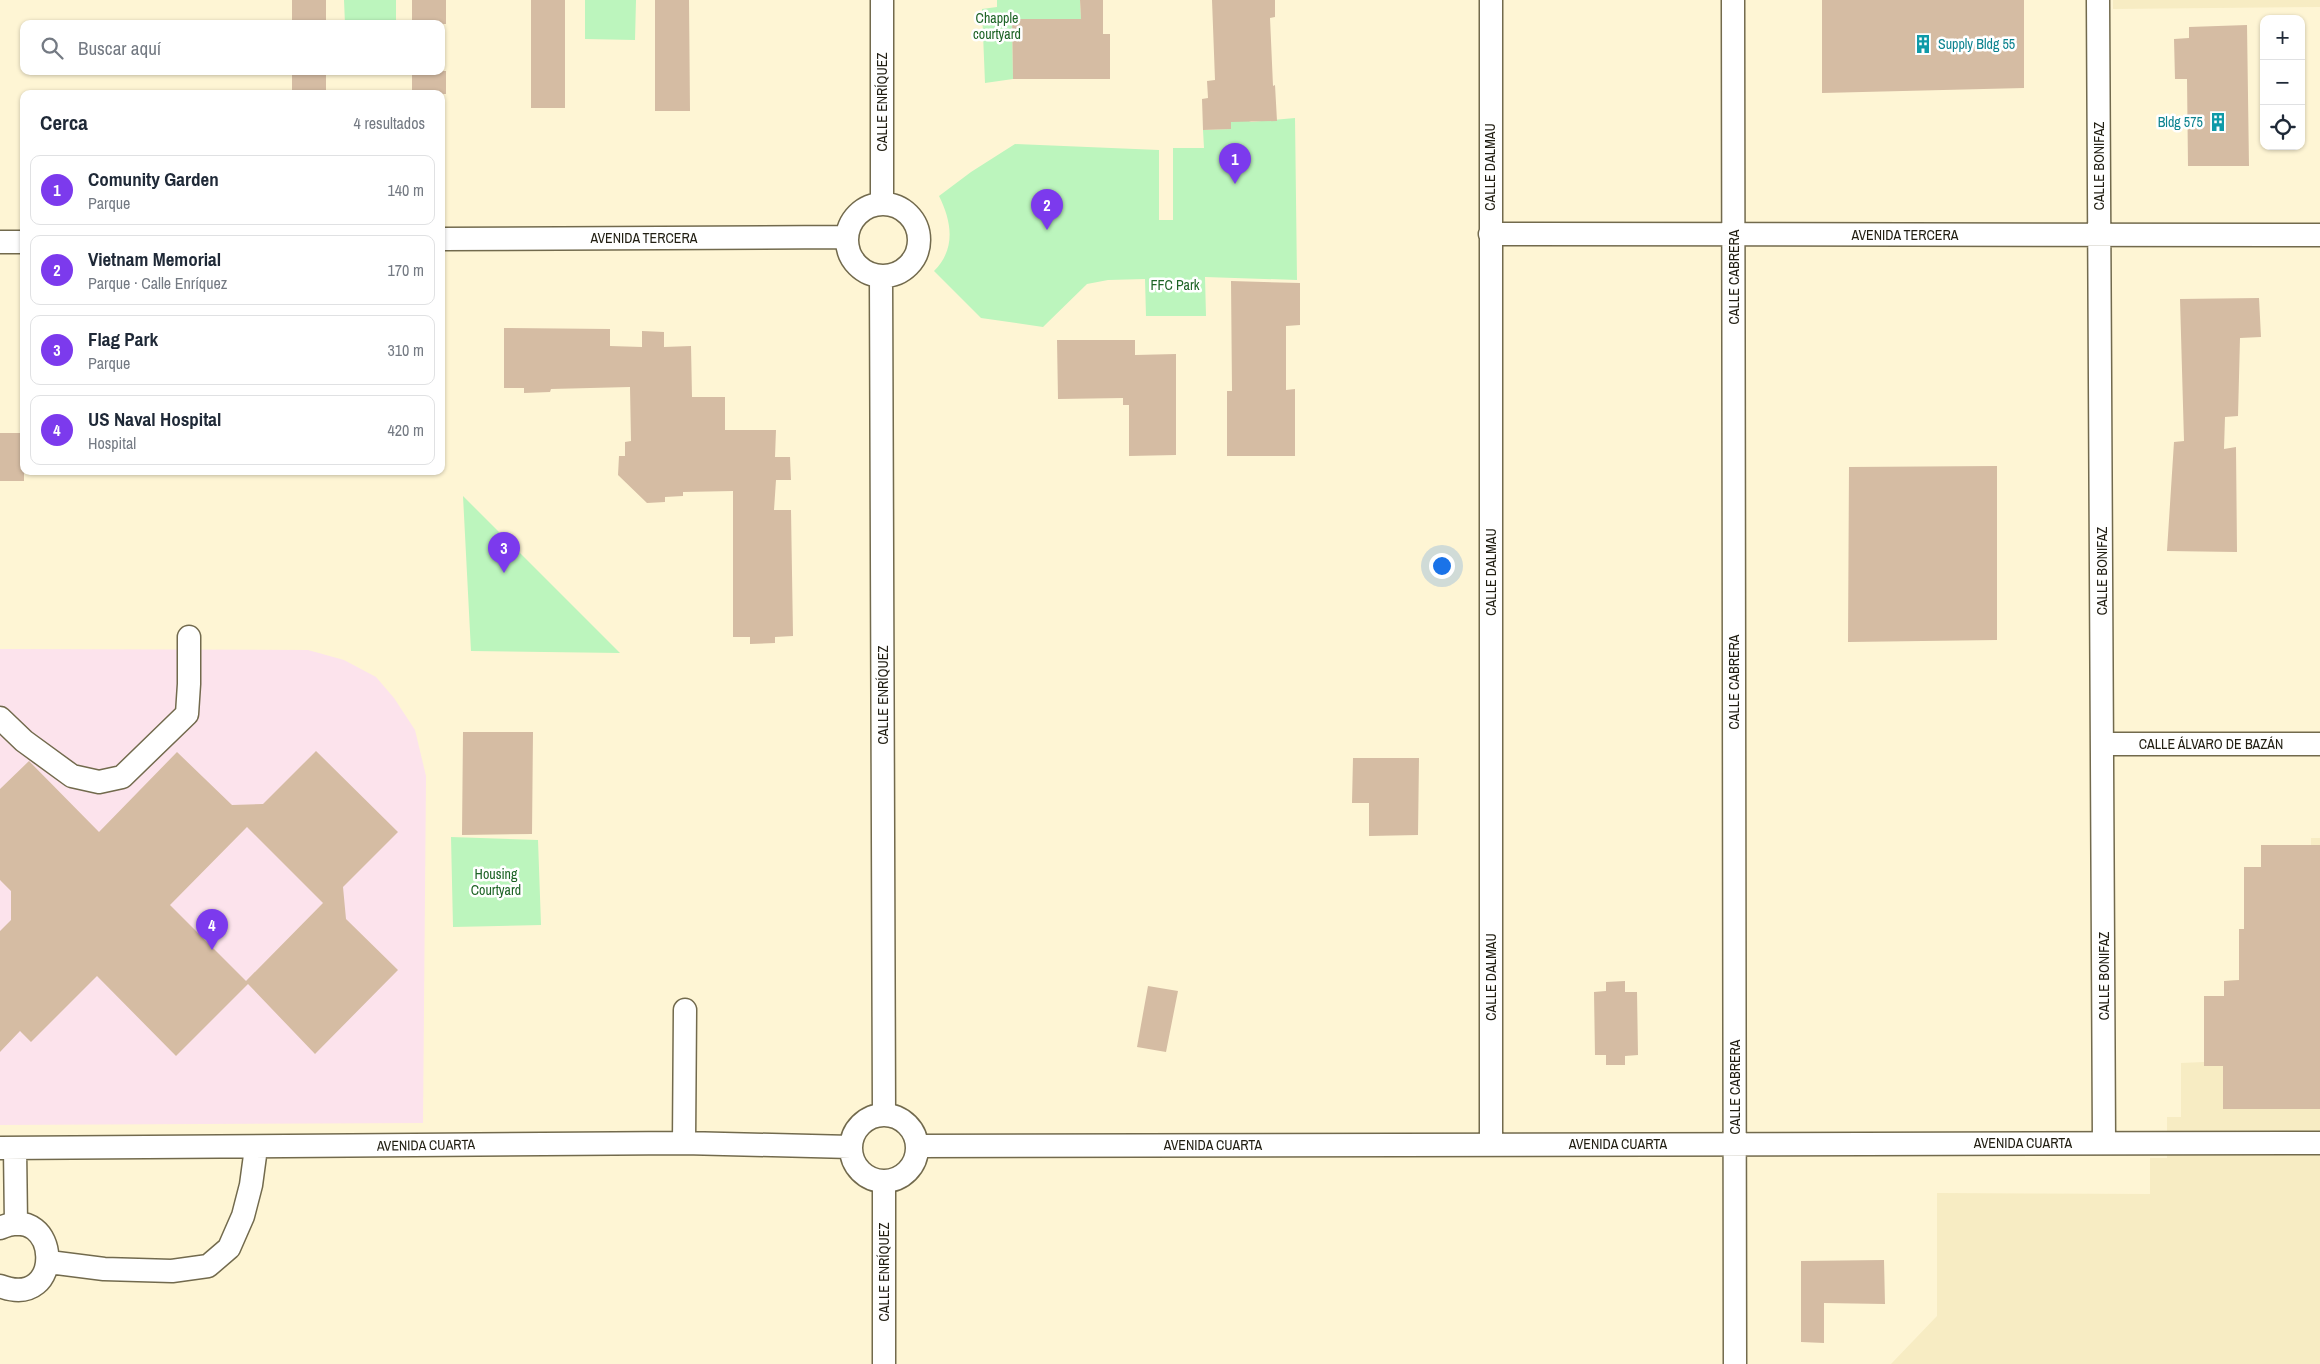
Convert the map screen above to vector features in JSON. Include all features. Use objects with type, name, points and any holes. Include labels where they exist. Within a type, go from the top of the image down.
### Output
[{"type":"street","name":"CALLE ENRÍQUEZ","points":[[882,0],[882,204]]},
{"type":"street","name":"CALLE DALMAU","points":[[1490,0],[1491,1144]]},
{"type":"street","name":"CALLE CABRERA","points":[[1733,0],[1736,1364]]},
{"type":"street","name":"CALLE BONIFAZ","points":[[2098,0],[2104,1142]]},
{"type":"street","points":[[882,204],[894,205],[904,211],[912,219],[917,229],[919,240],[917,252],[903,270],[893,275],[881,276],[870,274],[860,268],[852,259],[846,237],[849,227],[858,214],[872,205],[882,204]]},
{"type":"street","name":"AVENIDA TERCERA","points":[[1490,234],[2320,235]]},
{"type":"street","name":"AVENIDA TERCERA","points":[[445,239],[846,237]]},
{"type":"street","points":[[0,242],[20,242]]},
{"type":"street","name":"CALLE ENRÍQUEZ","points":[[881,276],[884,1114]]},
{"type":"street","points":[[0,718],[24,740],[72,776],[99,782],[122,778],[187,714],[189,637]]},
{"type":"street","name":"CALLE ÁLVARO DE BAZÁN","points":[[2103,744],[2320,744]]},
{"type":"street","points":[[684,1143],[685,1010]]},
{"type":"street","points":[[884,1114],[894,1116],[910,1127],[917,1146],[914,1161],[904,1174],[895,1179],[884,1181],[865,1174],[857,1167],[851,1147],[857,1128],[874,1116],[884,1114]]},
{"type":"street","name":"AVENIDA CUARTA","points":[[8,1148],[256,1148],[684,1143],[851,1147]]},
{"type":"street","name":"AVENIDA CUARTA","points":[[917,1146],[2320,1143]]},
{"type":"street","points":[[0,1286],[10,1290],[21,1290],[31,1287],[43,1276],[48,1262],[48,1250],[44,1240],[37,1231],[27,1226],[8,1226],[8,1148]]},
{"type":"street","points":[[48,1262],[104,1269],[172,1272],[208,1266],[229,1248],[244,1216],[251,1185],[256,1148]]},
{"type":"street","name":"CALLE ENRÍQUEZ","points":[[884,1181],[884,1364]]},
{"type":"shaded area","points":[[2113,0],[2320,0],[2320,7],[2113,9]]},
{"type":"shaded area","points":[[0,649],[308,650],[344,660],[376,677],[394,698],[415,730],[426,776],[423,1123],[0,1125]]},
{"type":"shaded area","points":[[2311,838],[2320,838],[2320,1364],[1891,1364],[1937,1316],[1937,1193],[2150,1194],[2150,1158],[2167,1158],[2167,1117],[2181,1117],[2181,1063],[2204,1062],[2204,996],[2224,996],[2224,981],[2239,980],[2239,929],[2244,929],[2261,867],[2261,845],[2311,845]]},
{"type":"green space","points":[[344,0],[396,0],[396,20],[345,20]]},
{"type":"green space","points":[[585,0],[636,0],[635,40],[585,39]]},
{"type":"green space","name":"Chapple courtyard","points":[[997,0],[1080,0],[1081,19],[1012,19],[1013,79],[985,83],[982,9],[997,7]]},
{"type":"green space","name":"FFC Park","points":[[1230,112],[1251,122],[1295,118],[1297,280],[1205,277],[1206,316],[1146,316],[1145,279],[1108,280],[1087,284],[1043,327],[981,318],[934,271],[946,254],[950,235],[947,216],[939,196],[971,172],[1015,144],[1159,150],[1159,220],[1173,220],[1173,148],[1204,148],[1203,130],[1231,129]]},
{"type":"green space","points":[[463,496],[620,653],[471,651]]},
{"type":"green space","name":"Housing Courtyard","points":[[451,837],[538,840],[541,925],[453,927]]},
{"type":"building","points":[[292,0],[326,0],[326,20],[292,20]]},
{"type":"building","points":[[412,0],[446,0],[446,24],[445,20],[412,20]]},
{"type":"building","points":[[531,0],[565,0],[565,108],[531,108]]},
{"type":"building","points":[[655,0],[689,0],[690,111],[655,111]]},
{"type":"building","points":[[1080,0],[1103,0],[1103,34],[1110,34],[1110,79],[1013,79],[1012,19],[1081,19]]},
{"type":"building","points":[[1212,0],[1275,0],[1275,17],[1270,18],[1273,86],[1275,85],[1277,121],[1231,122],[1231,129],[1203,130],[1202,99],[1208,98],[1207,81],[1215,80]]},
{"type":"building","name":"Supply Bldg 55","points":[[1822,0],[2024,0],[2024,88],[1822,93]]},
{"type":"building","name":"Bldg 575","points":[[2247,25],[2249,166],[2188,166],[2187,79],[2175,79],[2174,39],[2189,38],[2189,27]]},
{"type":"building","points":[[446,71],[446,94],[445,90],[412,90],[412,75],[445,75]]},
{"type":"building","points":[[292,75],[326,75],[326,90],[292,90]]},
{"type":"building","points":[[1231,281],[1300,283],[1300,325],[1286,326],[1286,390],[1295,389],[1295,456],[1227,456],[1227,391],[1232,391]]},
{"type":"building","points":[[2259,298],[2261,337],[2240,338],[2238,416],[2225,417],[2224,449],[2236,447],[2237,552],[2167,551],[2174,442],[2184,441],[2180,299]]},
{"type":"building","points":[[504,328],[610,329],[610,346],[642,347],[642,331],[664,332],[664,347],[691,346],[692,397],[725,397],[725,430],[776,430],[775,457],[790,457],[791,480],[776,480],[774,510],[791,510],[793,636],[775,637],[775,643],[750,644],[750,637],[733,637],[733,491],[683,492],[683,496],[665,497],[665,502],[647,503],[618,475],[619,456],[625,456],[625,442],[631,441],[630,387],[551,389],[550,392],[524,393],[524,388],[504,388]]},
{"type":"building","points":[[1057,340],[1135,340],[1135,355],[1176,354],[1176,455],[1129,456],[1129,405],[1123,405],[1123,398],[1058,399]]},
{"type":"building","points":[[0,433],[20,433],[20,475],[24,475],[24,481],[0,481]]},
{"type":"building","points":[[1997,466],[1997,640],[1848,642],[1849,467]]},
{"type":"building","points":[[463,732],[533,732],[532,834],[462,835]]},
{"type":"building","points":[[316,751],[398,832],[343,887],[346,919],[398,970],[315,1054],[248,984],[176,1056],[97,976],[31,1042],[20,1031],[0,1052],[0,931],[11,920],[11,891],[0,880],[0,789],[29,761],[99,832],[177,752],[232,805],[263,804]],"holes":[[[247,827],[323,903],[246,981],[170,905]]]},
{"type":"building","points":[[1353,758],[1419,758],[1418,835],[1369,836],[1369,803],[1352,803]]},
{"type":"building","points":[[2261,845],[2320,845],[2320,1109],[2223,1109],[2223,1066],[2204,1066],[2204,996],[2224,996],[2224,981],[2239,980],[2239,929],[2244,929],[2244,867],[2261,867]]},
{"type":"building","points":[[1625,981],[1625,992],[1637,992],[1638,1055],[1625,1056],[1625,1065],[1606,1065],[1606,1055],[1595,1055],[1594,992],[1606,991],[1606,982]]},
{"type":"building","points":[[1148,986],[1178,991],[1166,1052],[1137,1047]]},
{"type":"building","points":[[1884,1260],[1885,1304],[1824,1303],[1824,1343],[1801,1342],[1801,1261]]},
{"type":"place","name":"Supply Bldg 55","points":[[1923,44]]},
{"type":"place","name":"Bldg 575","points":[[2218,122]]},
{"type":"place","name":"Comunity Garden","points":[[1235,184]]},
{"type":"place","name":"Vietnam Memorial","points":[[1047,230]]},
{"type":"place","name":"Flag Park","points":[[504,573]]},
{"type":"place","name":"US Naval Hospital","points":[[212,950]]}]
